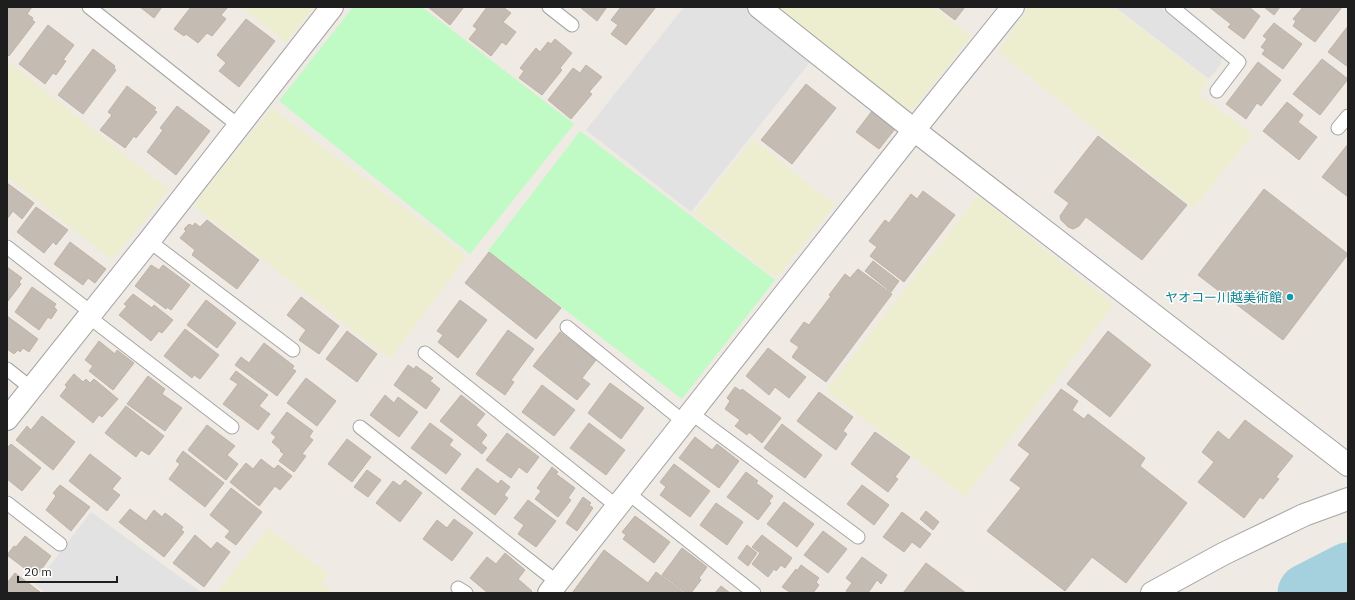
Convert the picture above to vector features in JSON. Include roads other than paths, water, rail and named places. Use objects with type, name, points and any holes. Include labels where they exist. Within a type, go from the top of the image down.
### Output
[{"type":"street","points":[[7,419],[149,241],[332,7]]},
{"type":"street","points":[[759,7],[914,130],[1348,465]]},
{"type":"street","points":[[553,588],[914,130],[1014,7]]},
{"type":"street","points":[[1152,593],[1263,534],[1304,515],[1348,499]]},
{"type":"lane","points":[[90,7],[239,126]]},
{"type":"lane","points":[[549,7],[572,25]]},
{"type":"lane","points":[[1172,7],[1239,62],[1217,91]]},
{"type":"lane","points":[[1338,128],[1348,116]]},
{"type":"lane","points":[[149,241],[293,350]]},
{"type":"lane","points":[[7,247],[90,315],[232,427]]},
{"type":"lane","points":[[567,326],[688,417],[858,537]]},
{"type":"lane","points":[[425,353],[623,500],[754,593]]},
{"type":"lane","points":[[7,369],[31,388]]},
{"type":"lane","points":[[360,427],[553,588]]},
{"type":"lane","points":[[7,503],[60,544]]},
{"type":"waterway","points":[[1307,593],[1348,572]]},
{"type":"place","name":"ヤオコー川越美術館","points":[[1290,297]]}]
